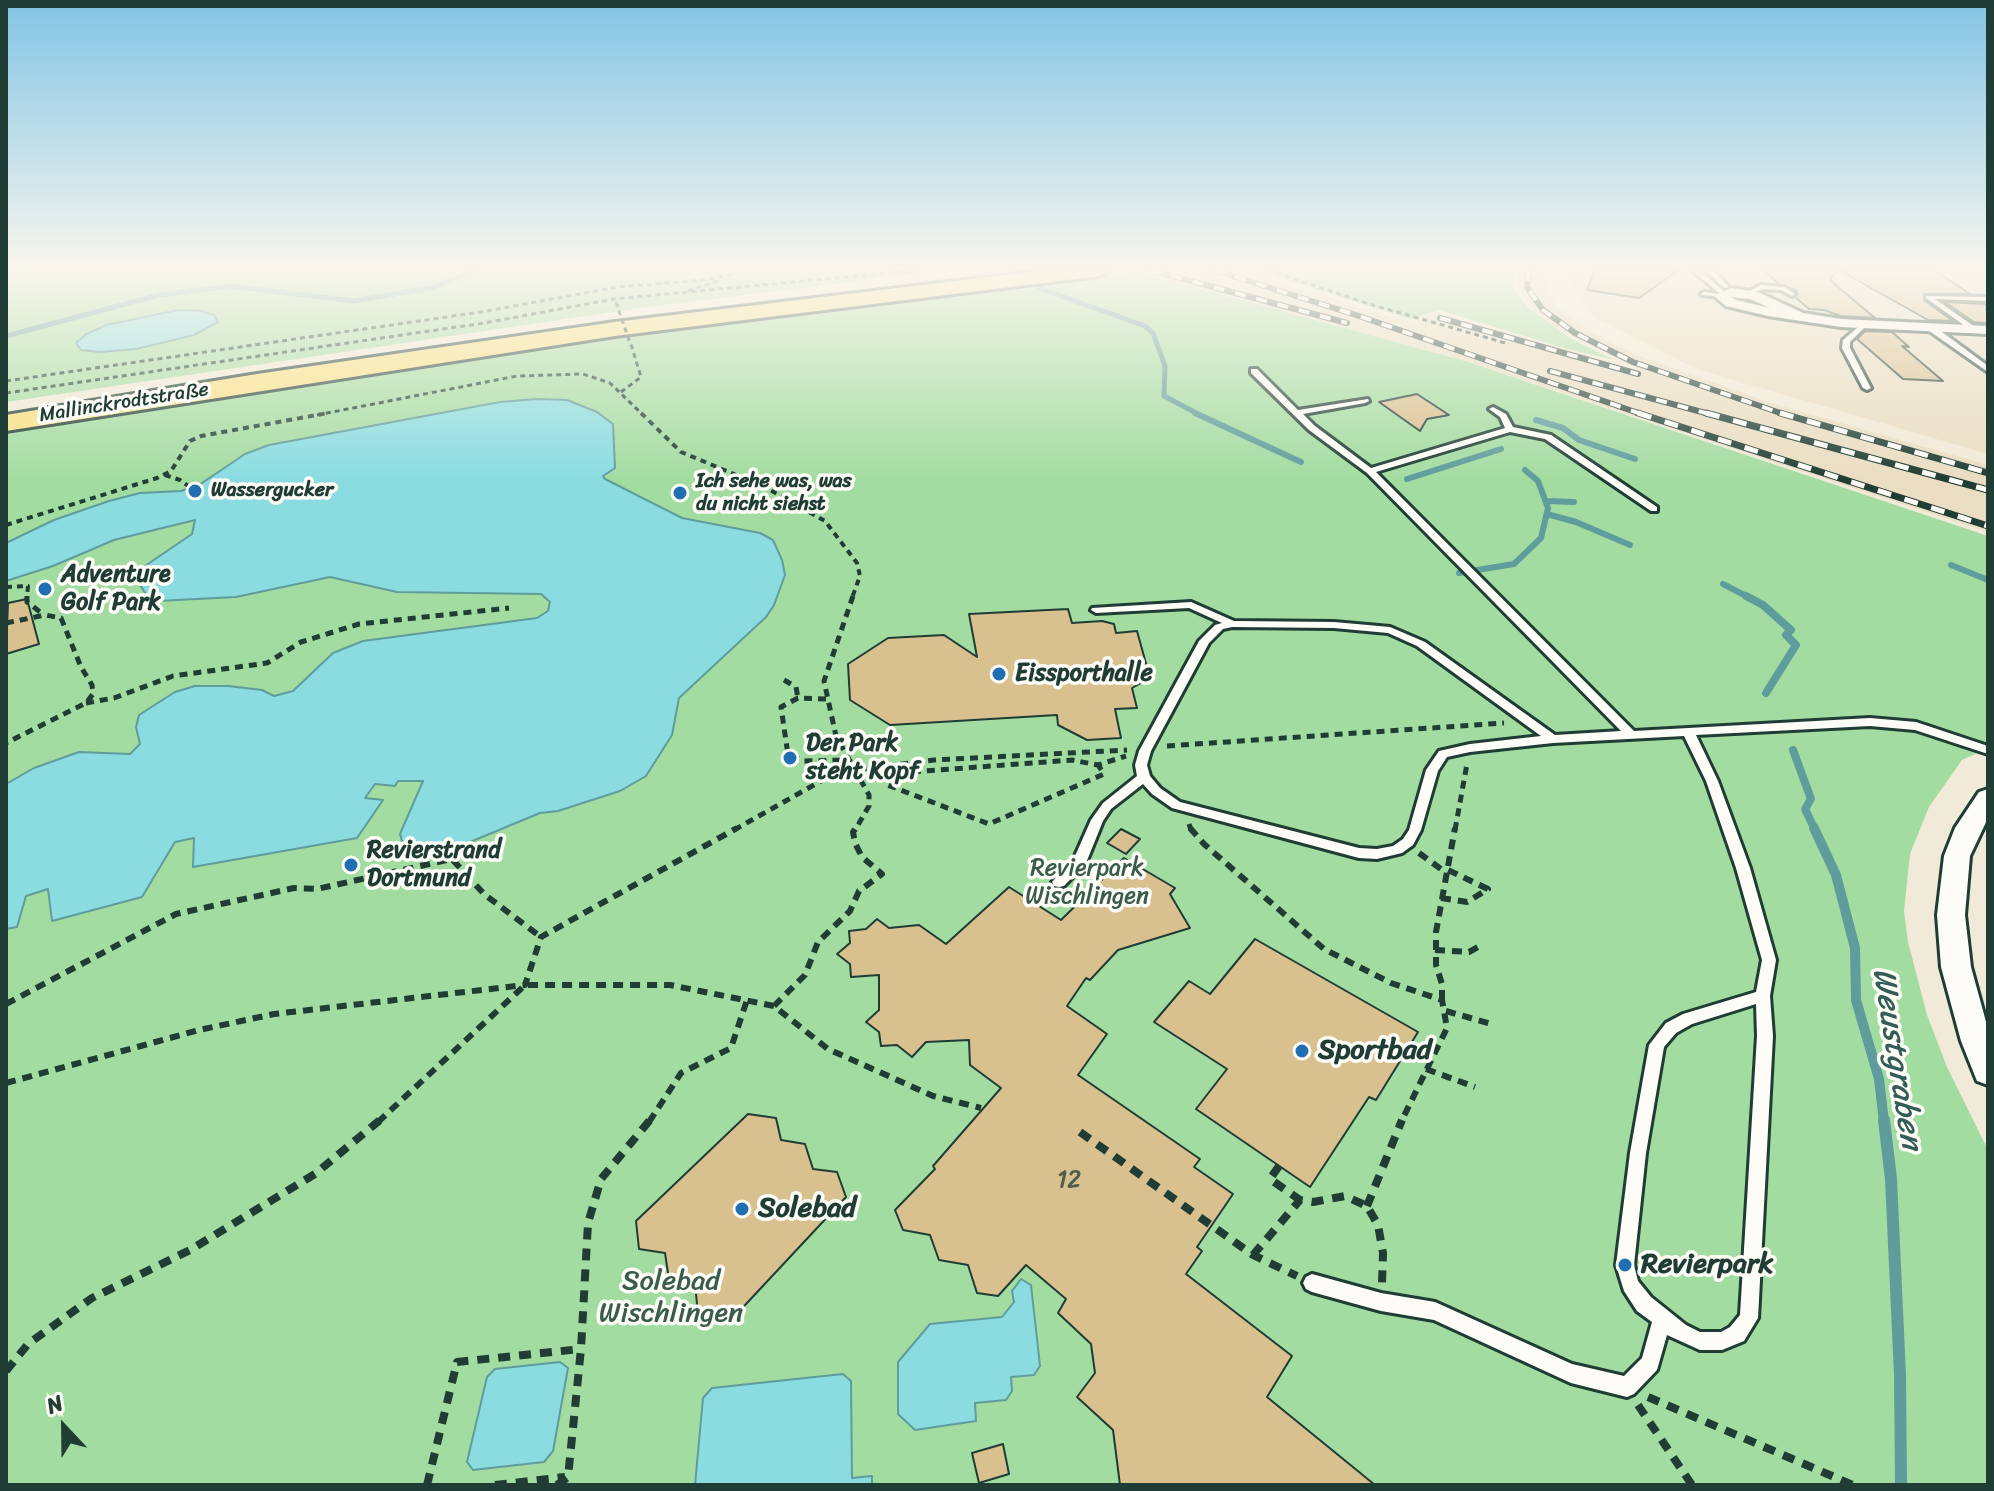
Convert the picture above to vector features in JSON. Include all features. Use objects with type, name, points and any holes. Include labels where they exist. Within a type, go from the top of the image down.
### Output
[{"type":"highway","name":"Mallinckrodtstraße","points":[[6,411],[466,340]]},
{"type":"highway","name":"Mallinckrodtstraße","points":[[6,423],[272,379],[542,340]]},
{"type":"street","points":[[1988,798],[1968,828],[1957,856],[1951,915],[1956,967],[1976,1041],[1988,1071]]},
{"type":"lane","points":[[1848,340],[1846,348],[1867,388]]},
{"type":"lane","points":[[1947,340],[1988,370]]},
{"type":"lane","points":[[1254,371],[1296,413],[1370,471],[1631,735]]},
{"type":"lane","points":[[1296,413],[1365,401]]},
{"type":"lane","points":[[1493,409],[1503,416],[1510,429]]},
{"type":"lane","points":[[1370,471],[1510,429],[1548,437],[1654,509]]},
{"type":"lane","points":[[1096,610],[1191,605],[1232,624]]},
{"type":"lane","points":[[1553,739],[1421,644],[1390,630],[1232,624],[1210,632],[1145,751],[1141,765],[1144,777],[1166,800],[1359,853],[1397,850],[1405,844],[1415,830],[1432,770],[1443,754],[1470,748],[1553,739],[1842,721],[1894,723],[1945,734],[1988,750]]},
{"type":"lane","points":[[1688,731],[1712,781],[1769,960],[1763,996],[1765,1036],[1749,1318],[1737,1334],[1722,1341],[1700,1341],[1679,1332],[1636,1295],[1625,1265],[1638,1153],[1657,1045],[1671,1028],[1688,1019],[1763,996]]},
{"type":"lane","points":[[1059,882],[1081,859],[1097,820],[1107,806],[1144,777]]},
{"type":"lane","points":[[1312,1283],[1381,1302],[1435,1311],[1571,1373],[1627,1387],[1650,1363],[1662,1319]]},
{"type":"path","points":[[6,381],[291,340]]},
{"type":"path","points":[[6,393],[371,340]]},
{"type":"path","points":[[621,392],[641,377],[629,340]]},
{"type":"path","points":[[1494,340],[1509,344]]},
{"type":"path","points":[[6,525],[171,471],[190,441],[201,436],[517,376],[583,374],[605,380],[621,392],[672,445],[691,457],[763,486],[810,510],[825,521],[857,563],[860,576],[824,681],[836,736],[869,795],[869,806],[853,832],[855,843],[862,857],[882,874],[859,891],[850,911],[818,942],[805,975],[774,1006]]},
{"type":"path","points":[[164,474],[180,480],[195,491]]},
{"type":"path","points":[[6,587],[28,586],[27,602],[45,615]]},
{"type":"path","points":[[6,743],[86,703],[125,694],[173,676],[267,663],[301,642],[359,624],[509,608]]},
{"type":"path","points":[[6,623],[45,615],[61,618],[81,667],[92,685],[93,694],[86,703]]},
{"type":"path","points":[[784,680],[796,687],[798,698]]},
{"type":"path","points":[[826,699],[798,698],[781,707],[790,755],[804,761],[848,760]]},
{"type":"path","points":[[1098,765],[1104,774],[989,824],[885,784],[883,780],[898,773],[1072,760],[1098,765],[1164,746],[1529,722]]},
{"type":"path","points":[[1367,1206],[1447,1028],[1435,950],[1441,898],[1470,748]]},
{"type":"path","points":[[6,1371],[28,1344],[92,1298],[190,1250],[315,1174],[376,1124],[525,985],[541,937],[822,778],[853,768],[876,766],[1086,750],[1145,751]]},
{"type":"path","points":[[876,766],[888,777]]},
{"type":"path","points":[[1191,808],[1188,819],[1191,831],[1324,949],[1391,983],[1442,1000]]},
{"type":"path","points":[[1405,844],[1446,871],[1488,889],[1467,902],[1441,898]]},
{"type":"path","points":[[6,1004],[176,914],[294,888],[317,889],[452,859],[484,894],[541,937]]},
{"type":"path","points":[[1435,950],[1469,952],[1480,946]]},
{"type":"path","points":[[6,1083],[199,1030],[274,1014],[525,985],[670,985],[774,1006],[828,1049],[933,1096],[981,1108]]},
{"type":"path","points":[[557,1485],[568,1477],[581,1349],[588,1223],[601,1179],[638,1138],[681,1073],[731,1048],[747,1000]]},
{"type":"path","points":[[1446,1011],[1491,1024]]},
{"type":"path","points":[[1426,1069],[1475,1087]]},
{"type":"path","points":[[1080,1132],[1253,1255],[1312,1283]]},
{"type":"path","points":[[1279,1166],[1270,1179],[1300,1200],[1313,1202],[1345,1196],[1367,1206],[1378,1225],[1383,1253],[1381,1302]]},
{"type":"path","points":[[1253,1255],[1300,1200]]},
{"type":"path","points":[[427,1485],[457,1362],[581,1349]]},
{"type":"path","points":[[1627,1387],[1853,1485]]},
{"type":"path","points":[[1627,1387],[1692,1485]]},
{"type":"path","points":[[495,1485],[568,1477]]},
{"type":"shaded area","points":[[1386,340],[1532,340],[1644,372],[1578,340],[1606,340],[1645,358],[1771,403],[1988,465],[1988,532],[1465,361]]},
{"type":"shaded area","points":[[1638,340],[1988,340],[1988,454],[1696,369]]},
{"type":"green space","points":[[6,340],[84,340],[81,350],[100,352],[136,349],[175,340],[427,340],[6,402]]},
{"type":"green space","name":"Revierpark Wischlingen","points":[[595,340],[1386,340],[1465,361],[1988,536],[1988,748],[1962,760],[1929,807],[1910,854],[1904,911],[1908,942],[1927,1015],[1947,1067],[1988,1150],[1988,1485],[6,1485],[6,430]]},
{"type":"green space","points":[[1536,340],[1573,340],[1614,360]]},
{"type":"water","points":[[80,340],[175,340],[136,349],[100,352],[81,350],[76,343]]},
{"type":"water","points":[[567,400],[597,412],[613,424],[615,468],[603,476],[605,479],[682,518],[760,533],[773,540],[782,560],[785,575],[774,605],[766,617],[679,698],[672,735],[646,776],[620,791],[558,811],[540,813],[458,847],[408,845],[402,841],[400,834],[423,781],[398,781],[395,786],[375,784],[365,798],[383,800],[357,838],[193,867],[194,838],[175,842],[142,897],[52,921],[48,889],[26,896],[17,927],[6,929],[6,784],[34,768],[79,752],[130,754],[140,744],[136,727],[139,715],[175,692],[195,686],[228,686],[262,690],[274,696],[293,691],[333,653],[363,641],[537,618],[548,611],[550,602],[541,594],[397,592],[330,577],[236,597],[157,601],[148,597],[140,585],[145,566],[192,534],[195,520],[114,540],[53,566],[6,581],[6,543],[54,520],[109,501],[140,493],[181,491],[199,485],[245,454],[269,445],[500,402]]},
{"type":"water","points":[[1021,1279],[1031,1285],[1040,1366],[1034,1375],[1011,1377],[1012,1391],[1006,1400],[975,1403],[976,1421],[915,1430],[898,1414],[898,1362],[930,1324],[1002,1317],[1014,1302],[1012,1291]]},
{"type":"water","points":[[560,1362],[568,1368],[553,1451],[544,1462],[473,1470],[467,1462],[487,1377],[495,1369]]},
{"type":"water","points":[[843,1374],[851,1381],[852,1478],[872,1476],[872,1485],[695,1485],[703,1398],[712,1388]]},
{"type":"building","points":[[1858,340],[1901,340],[1909,347],[1902,346],[1943,381],[1903,379]]},
{"type":"building","points":[[1417,394],[1449,415],[1427,419],[1420,431],[1379,402]]},
{"type":"building","points":[[27,599],[39,644],[6,654],[8,603]]},
{"type":"building","name":"Eissporthalle","points":[[1068,609],[1072,623],[1102,621],[1114,624],[1116,633],[1137,631],[1150,678],[1132,688],[1137,708],[1115,709],[1121,738],[1087,740],[1058,725],[1057,715],[890,725],[850,700],[848,664],[888,638],[944,635],[977,657],[969,614]]},
{"type":"building","points":[[1121,829],[1140,839],[1126,854],[1107,843]]},
{"type":"building","points":[[1124,858],[1175,888],[1170,894],[1190,928],[1118,950],[1090,980],[1086,978],[1067,1006],[1107,1034],[1078,1075],[1200,1159],[1194,1167],[1233,1194],[1197,1247],[1202,1251],[1186,1274],[1292,1356],[1267,1397],[1375,1485],[1120,1485],[1113,1430],[1077,1397],[1095,1373],[1091,1344],[1058,1313],[1066,1299],[1026,1265],[998,1296],[977,1293],[968,1265],[939,1260],[930,1235],[903,1230],[895,1210],[935,1169],[933,1166],[1001,1088],[970,1065],[969,1040],[926,1042],[912,1057],[897,1045],[881,1046],[879,1032],[866,1022],[879,1010],[879,975],[851,977],[850,964],[837,954],[850,943],[849,931],[866,929],[877,919],[889,928],[919,925],[946,944],[1009,887],[1061,920]]},
{"type":"building","name":"Sportbad","points":[[1255,939],[1418,1032],[1376,1100],[1369,1097],[1310,1187],[1196,1109],[1227,1069],[1154,1022],[1189,981],[1210,994]]},
{"type":"building","name":"Solebad","points":[[748,1114],[776,1118],[781,1140],[805,1144],[813,1169],[837,1172],[846,1197],[732,1319],[698,1315],[695,1283],[669,1280],[665,1253],[639,1249],[636,1221]]},
{"type":"building","points":[[1003,1444],[1009,1474],[979,1483],[972,1453]]},
{"type":"waterway","points":[[1155,340],[1165,366],[1164,396],[1200,415]]},
{"type":"waterway","points":[[1195,413],[1301,462]]},
{"type":"waterway","points":[[1536,420],[1563,428],[1579,440],[1635,459]]},
{"type":"waterway","points":[[1407,479],[1501,449]]},
{"type":"waterway","points":[[1459,573],[1514,564],[1541,538],[1548,508],[1538,481],[1525,470]]},
{"type":"waterway","points":[[1546,501],[1574,502]]},
{"type":"waterway","points":[[1547,514],[1576,522],[1630,545]]},
{"type":"waterway","points":[[1951,565],[1988,580]]},
{"type":"waterway","name":"Weustgraben","points":[[1723,584],[1750,598]]},
{"type":"waterway","name":"Weustgraben","points":[[1746,596],[1763,605],[1791,630],[1786,635],[1796,645],[1766,693]]},
{"type":"waterway","name":"Weustgraben","points":[[1793,750],[1811,799],[1805,809],[1815,830]]},
{"type":"waterway","name":"Weustgraben","points":[[1814,828],[1836,875],[1855,948],[1856,1000],[1879,1079],[1884,1122]]},
{"type":"waterway","name":"Weustgraben","points":[[1884,1120],[1891,1179],[1900,1375],[1901,1485]]},
{"type":"railway","points":[[1427,340],[1641,414]]},
{"type":"railway","points":[[1516,340],[1638,374]]},
{"type":"railway","points":[[1588,340],[1633,362],[1781,413]]},
{"type":"railway","points":[[1550,371],[1713,415]]},
{"type":"railway","points":[[1706,413],[1988,490]]},
{"type":"railway","points":[[1781,413],[1988,473]]},
{"type":"railway","points":[[1781,413],[1786,415]]},
{"type":"railway","points":[[1641,414],[1988,526]]},
{"type":"place","name":"Wassergucker","points":[[195,491]]},
{"type":"place","name":"Ich sehe was, was du nicht siehst","points":[[680,493]]},
{"type":"place","name":"Adventure Golf Park","points":[[45,589]]},
{"type":"place","name":"Eissporthalle","points":[[999,674]]},
{"type":"place","name":"Der Park steht Kopf","points":[[790,758]]},
{"type":"place","name":"Revierstrand Dortmund","points":[[351,865]]},
{"type":"place","name":"Sportbad","points":[[1302,1051]]},
{"type":"place","name":"Solebad","points":[[742,1209]]},
{"type":"place","name":"Revierpark","points":[[1625,1265]]},
{"type":"park label","name":"Solebad Wischlingen","points":[[671,1298]]}]
